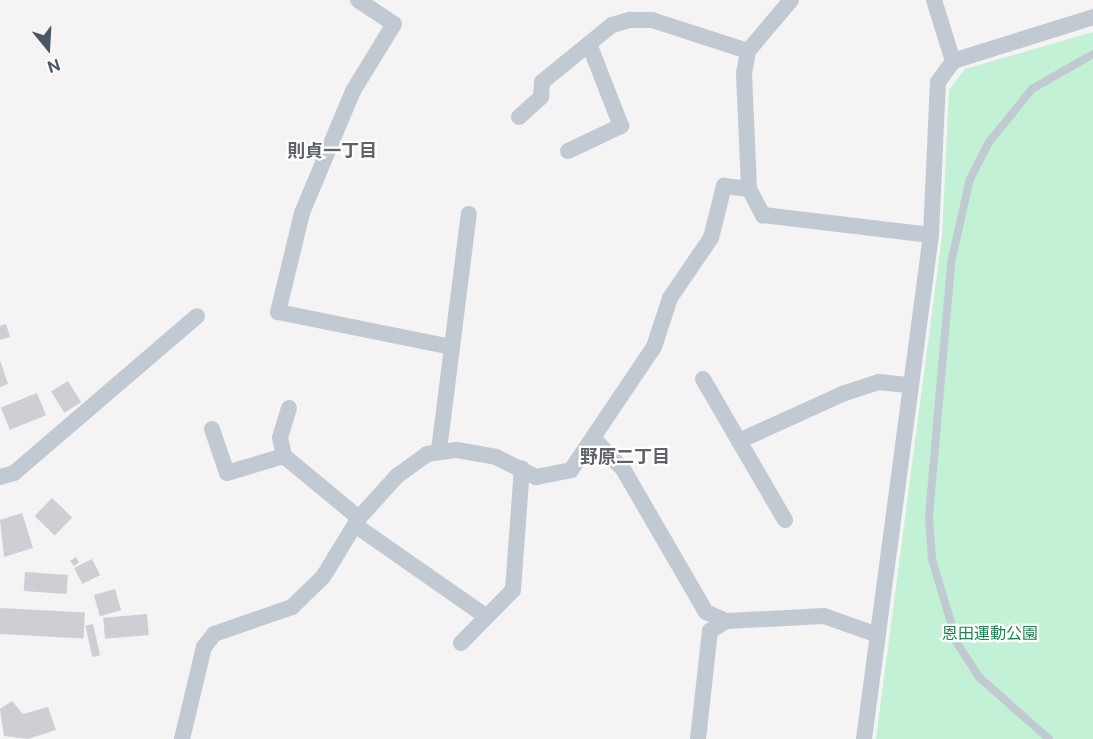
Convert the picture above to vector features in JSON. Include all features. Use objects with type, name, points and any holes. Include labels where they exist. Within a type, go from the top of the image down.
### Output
[{"type":"street","points":[[358,0],[394,24],[353,91],[302,213],[278,312],[452,347]]},
{"type":"street","points":[[791,0],[748,51],[744,73],[749,189],[763,215],[931,235]]},
{"type":"street","points":[[934,0],[953,61]]},
{"type":"street","points":[[864,739],[931,235],[938,82],[953,61],[1093,17]]},
{"type":"street","points":[[519,117],[541,97],[542,82],[612,25],[652,20],[748,51]]},
{"type":"street","points":[[568,151],[621,126],[589,44]]},
{"type":"street","points":[[182,739],[204,647],[214,634],[292,607],[323,577],[357,522],[397,476],[439,450],[496,458],[522,468],[536,477],[555,477],[570,470],[594,439],[654,347],[670,298],[711,238],[724,186],[749,189]]},
{"type":"street","points":[[439,450],[469,214]]},
{"type":"street","points":[[0,477],[14,473],[197,316]]},
{"type":"street","points":[[703,379],[785,520]]},
{"type":"street","points":[[739,441],[845,393],[879,382],[910,386]]},
{"type":"street","points":[[288,408],[280,438],[284,456],[357,522],[484,615]]},
{"type":"street","points":[[212,429],[227,473],[284,456]]},
{"type":"street","points":[[594,439],[623,469],[706,612],[726,621],[824,616],[878,634]]},
{"type":"street","points":[[461,643],[484,615],[513,590],[522,468]]},
{"type":"street","points":[[698,739],[710,632],[726,621]]},
{"type":"lane","points":[[1049,739],[980,677],[957,643],[932,559],[929,516],[951,263],[970,179],[989,142],[1032,89],[1093,54]]},
{"type":"green space","name":"恩田運動公園","points":[[1093,32],[1093,739],[876,739],[942,236],[949,90],[965,69]]},
{"type":"building","points":[[6,324],[10,337],[0,340],[0,326]]},
{"type":"building","points":[[0,360],[8,384],[0,387]]},
{"type":"building","points":[[68,381],[81,402],[64,413],[51,392]]},
{"type":"building","points":[[37,393],[46,415],[10,430],[1,408]]},
{"type":"building","points":[[52,498],[72,517],[55,535],[35,516]]},
{"type":"building","points":[[22,513],[33,548],[4,557],[0,520]]},
{"type":"building","points":[[76,557],[79,562],[74,566],[70,561]]},
{"type":"building","points":[[92,559],[100,575],[82,584],[74,568]]},
{"type":"building","points":[[25,572],[68,575],[67,594],[24,591]]},
{"type":"building","points":[[115,589],[121,610],[100,616],[94,595]]},
{"type":"building","points":[[0,608],[85,612],[84,638],[0,634]]},
{"type":"building","points":[[147,614],[149,635],[105,639],[103,618]]},
{"type":"building","points":[[93,624],[100,655],[92,657],[85,626]]},
{"type":"building","points":[[12,701],[23,714],[48,707],[56,730],[28,739],[4,736],[0,709]]},
{"type":"district","name":"則貞一丁目","points":[[332,151]]},
{"type":"district","name":"野原二丁目","points":[[625,457]]}]
